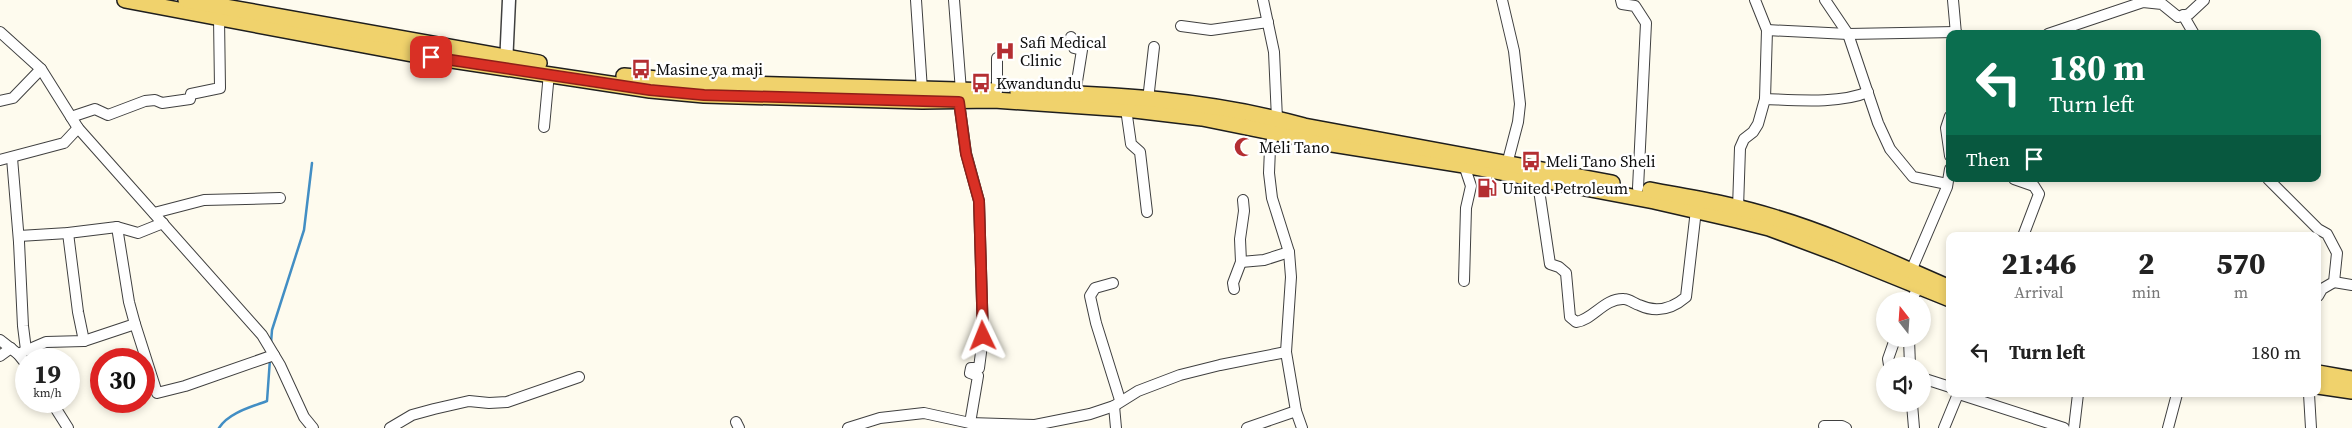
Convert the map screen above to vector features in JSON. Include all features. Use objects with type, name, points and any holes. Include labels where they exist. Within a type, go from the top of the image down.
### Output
[{"type":"main road","points":[[125,0],[412,54],[613,75],[687,82],[922,90],[994,100],[1126,108],[1178,109]]},
{"type":"main road","points":[[186,0],[549,73],[650,90],[704,95],[960,96],[997,91],[1075,94],[1148,100],[1202,118],[1275,126],[1464,165],[1505,168],[1522,177],[1696,210],[1769,228],[1836,253],[1946,287]]},
{"type":"main road","points":[[1275,126],[1304,126],[1505,168],[1698,198],[1738,208],[1782,220],[1843,242],[1918,278],[1946,296]]},
{"type":"main road","points":[[2321,374],[2352,379]]},
{"type":"main road","points":[[2321,386],[2352,391]]},
{"type":"street","points":[[506,63],[509,0]]},
{"type":"street","points":[[916,0],[922,90]]},
{"type":"street","points":[[954,0],[966,154],[979,201],[983,336],[978,368],[971,368],[970,373],[978,376],[970,423]]},
{"type":"street","points":[[1262,0],[1274,52],[1275,126],[1270,148],[1269,173],[1272,198],[1289,252],[1291,277],[1286,352],[1296,411],[1302,428]]},
{"type":"street","points":[[1502,0],[1514,51],[1520,104],[1518,122],[1505,168]]},
{"type":"street","points":[[1621,0],[1622,4],[1636,6],[1646,23],[1638,188]]},
{"type":"street","points":[[1738,208],[1740,148],[1744,139],[1753,132],[1758,124],[1765,99],[1767,30],[1755,0]]},
{"type":"street","points":[[1825,0],[1848,34],[1878,124],[1890,149],[1913,177],[1919,180],[1946,176]]},
{"type":"street","points":[[1954,0],[1956,30]]},
{"type":"street","points":[[2060,30],[2143,2],[2162,4],[2178,17],[2183,16],[2189,14],[2204,0]]},
{"type":"street","points":[[2183,16],[2192,30]]},
{"type":"street","points":[[71,117],[95,108],[108,114],[145,101],[154,100],[162,103],[186,101],[190,99],[190,94],[220,88],[219,18]]},
{"type":"street","points":[[1181,26],[1211,30],[1268,22]]},
{"type":"street","points":[[1767,30],[1848,34],[1946,33]]},
{"type":"street","points":[[0,32],[40,69],[78,128],[262,335],[274,355],[304,417],[313,428]]},
{"type":"street","points":[[1071,37],[1074,48],[1082,50],[1075,94]]},
{"type":"street","points":[[1148,100],[1154,47]]},
{"type":"street","points":[[997,58],[997,91]]},
{"type":"street","points":[[0,101],[13,98],[40,69]]},
{"type":"street","points":[[544,127],[549,73]]},
{"type":"street","points":[[1765,99],[1794,100],[1857,97],[1868,92]]},
{"type":"street","points":[[1126,108],[1131,144],[1140,152],[1147,212]]},
{"type":"street","points":[[0,160],[64,143],[78,128]]},
{"type":"street","points":[[12,158],[20,240],[23,326],[19,348]]},
{"type":"street","points":[[1464,165],[1471,186],[1466,208],[1464,281]]},
{"type":"street","points":[[1522,177],[1539,190],[1550,264],[1559,267],[1566,274],[1570,317],[1576,322],[1586,321],[1606,304],[1625,299],[1649,310],[1674,307],[1686,297],[1696,210]]},
{"type":"street","points":[[1914,292],[1947,182]]},
{"type":"street","points":[[2023,182],[2034,186],[2039,194],[2025,232]]},
{"type":"street","points":[[2271,182],[2318,229],[2327,234],[2337,253],[2334,282]]},
{"type":"street","points":[[154,214],[204,200],[280,198]]},
{"type":"street","points":[[1234,288],[1233,283],[1241,262],[1240,240],[1244,211],[1242,200]]},
{"type":"street","points":[[20,240],[117,227],[138,232],[163,223]]},
{"type":"street","points":[[117,227],[129,302],[157,393],[185,386],[274,355]]},
{"type":"street","points":[[68,233],[75,296],[84,341]]},
{"type":"street","points":[[1241,262],[1264,260],[1289,252]]},
{"type":"street","points":[[2321,291],[2334,282],[2352,285]]},
{"type":"street","points":[[1113,283],[1095,288],[1090,296],[1117,403],[1116,428]]},
{"type":"street","points":[[28,348],[50,341],[62,343],[84,341],[135,324]]},
{"type":"street","points":[[0,340],[15,349]]},
{"type":"street","points":[[0,356],[15,352]]},
{"type":"street","points":[[848,428],[880,418],[924,413],[970,423],[1035,425],[1090,414],[1117,403],[1138,391],[1180,375],[1220,364],[1286,352]]},
{"type":"street","points":[[390,428],[412,415],[426,411],[468,401],[507,402],[579,378]]},
{"type":"street","points":[[1931,381],[1946,386]]},
{"type":"street","points":[[1944,428],[1958,397]]},
{"type":"street","points":[[1968,397],[2064,428]]},
{"type":"street","points":[[2074,428],[2078,397]]},
{"type":"street","points":[[2168,428],[2176,397]]},
{"type":"street","points":[[2309,397],[2311,428]]},
{"type":"street","points":[[1247,428],[1296,411]]},
{"type":"street","points":[[1913,412],[1914,428]]},
{"type":"street","points":[[59,413],[68,428]]},
{"type":"street","points":[[1824,426],[1842,426],[1846,428]]},
{"type":"waterway","points":[[271,343],[272,330],[304,230],[312,163]]},
{"type":"waterway","points":[[219,428],[234,414],[267,401],[270,359]]},
{"type":"place","name":"Safi Medical Clinic","points":[[1005,51]]},
{"type":"place","name":"Masine ya maji","points":[[641,69]]},
{"type":"place","name":"Kwandundu","points":[[981,83]]},
{"type":"place","name":"Meli Tano","points":[[1244,147]]},
{"type":"place","name":"Meli Tano Sheli","points":[[1531,161]]},
{"type":"place","name":"United Petroleum","points":[[1487,188]]},
{"type":"route","points":[[431,57],[549,73],[650,90],[704,95],[959,102],[966,154],[979,201],[983,336]]}]
